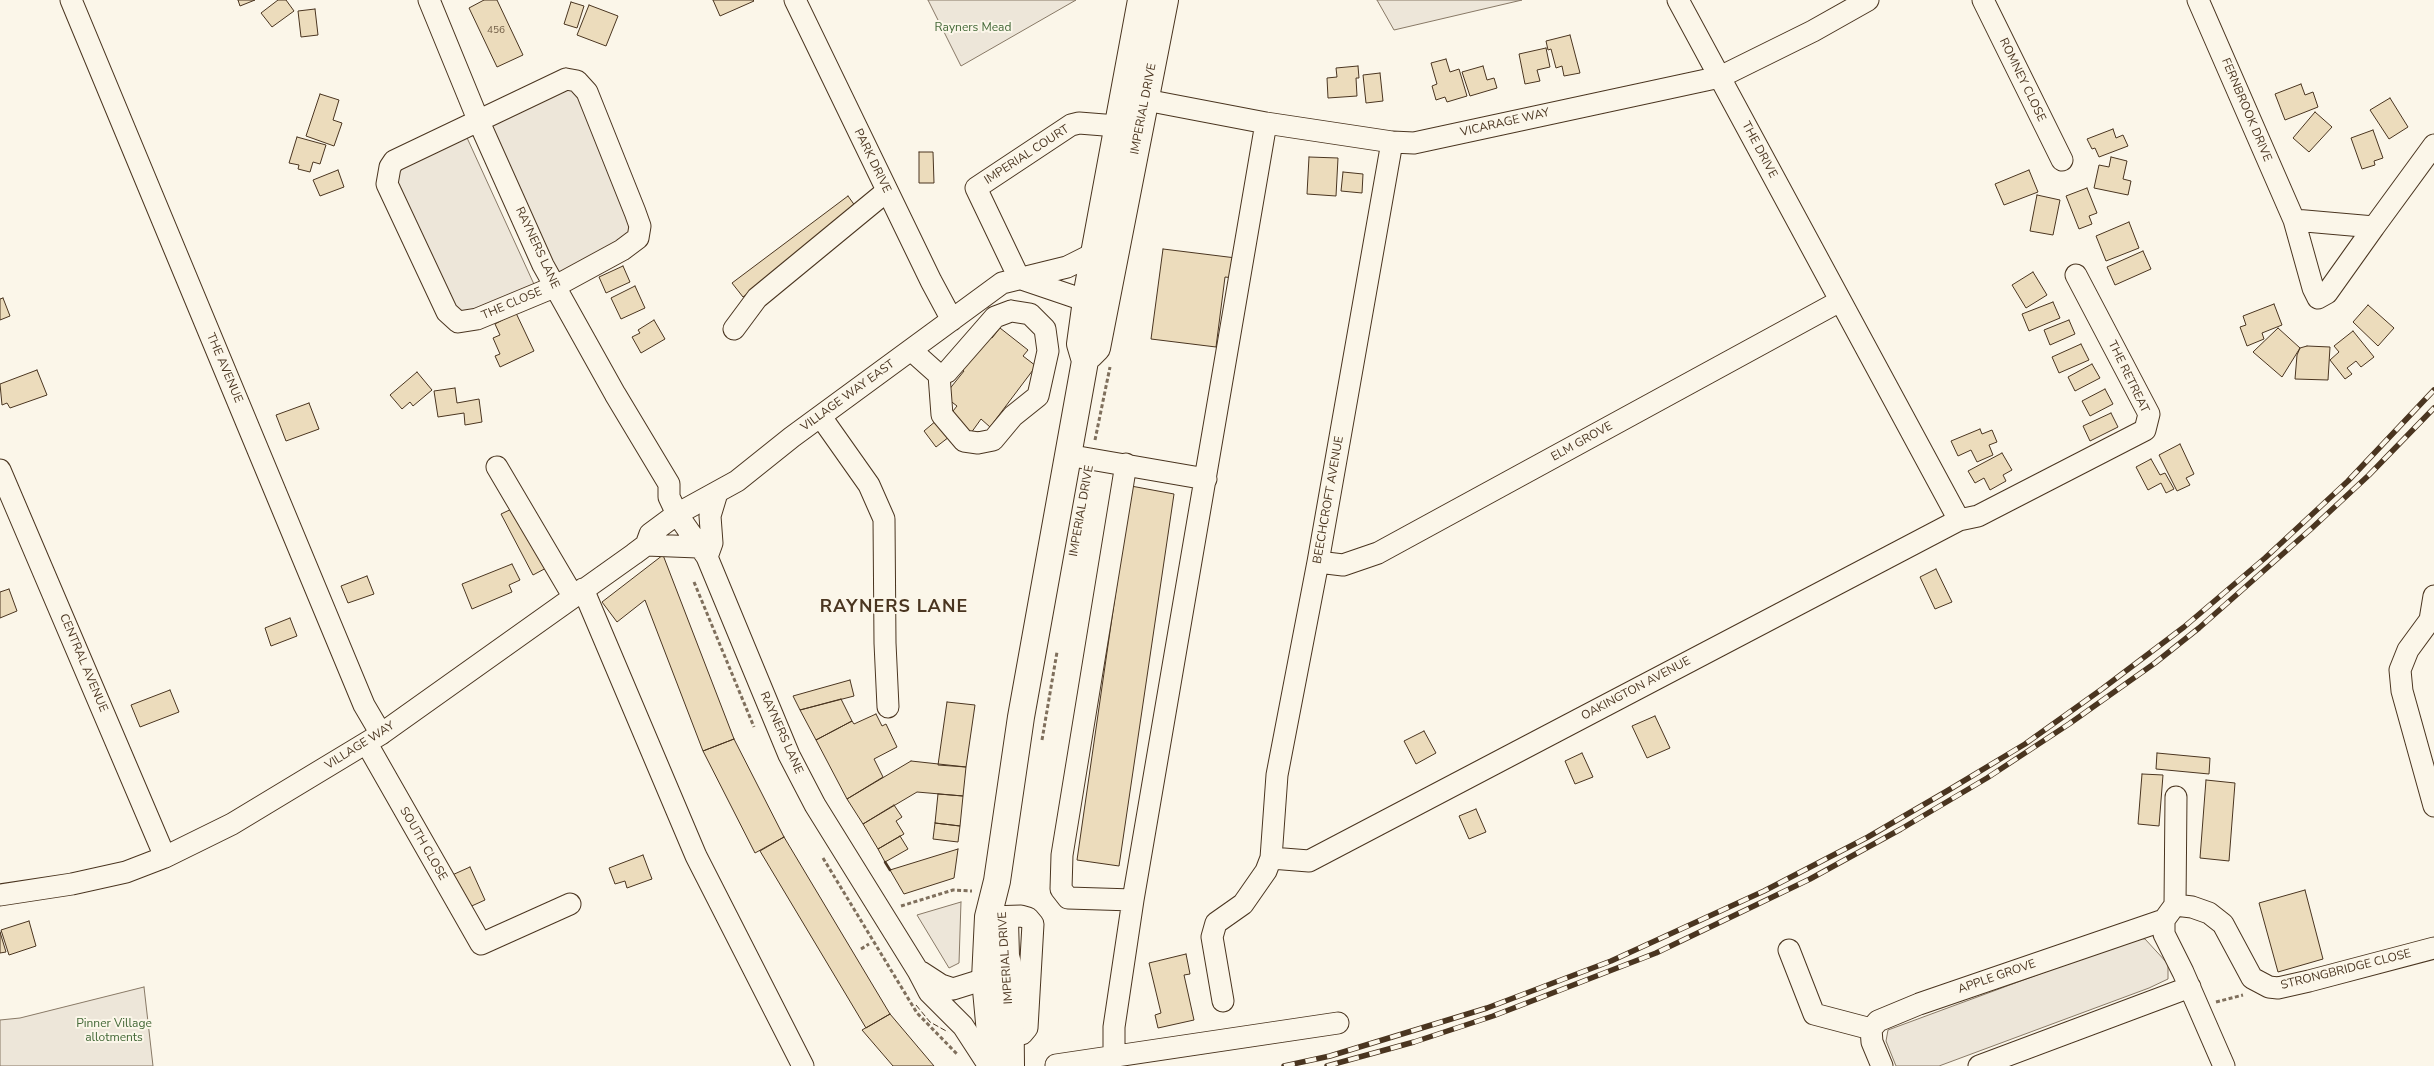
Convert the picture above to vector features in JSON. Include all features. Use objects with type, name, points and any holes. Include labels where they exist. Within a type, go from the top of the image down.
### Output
[{"type":"main road","name":"IMPERIAL DRIVE","points":[[1094,310],[1093,254],[1116,126],[1135,98],[1141,0]]},
{"type":"main road","name":"IMPERIAL DRIVE","points":[[1011,1066],[1010,972],[997,916],[987,886],[1021,717],[1079,457],[1085,361],[1080,344],[1094,310],[1135,98],[1165,0]]},
{"type":"main road","name":"IMPERIAL DRIVE","points":[[993,1066],[985,980],[997,916]]},
{"type":"street","name":"THE AVENUE","points":[[71,0],[364,705],[374,739]]},
{"type":"street","name":"RAYNERS LANE","points":[[429,0],[479,122],[554,287],[669,484],[670,497],[677,514],[702,552],[789,755],[815,805],[929,992],[963,1026],[989,1066]]},
{"type":"street","name":"PARK DRIVE","points":[[795,0],[887,192],[952,320]]},
{"type":"street","name":"THE DRIVE","points":[[1678,0],[1959,520]]},
{"type":"street","name":"VICARAGE WAY","points":[[1135,98],[1266,123],[1392,142],[1414,143],[1720,78],[1813,31],[1868,0]]},
{"type":"street","name":"ROMNEY CLOSE","points":[[1983,0],[2062,160]]},
{"type":"street","name":"FERNBROOK DRIVE","points":[[2198,0],[2294,220],[2313,288],[2318,298],[2327,293],[2434,145]]},
{"type":"street","name":"THE CLOSE","points":[[566,79],[576,81],[587,92],[640,226],[638,238],[622,250],[554,287],[477,319],[458,322],[447,312],[387,184],[390,167],[394,161],[566,79]]},
{"type":"street","name":"IMPERIAL COURT","points":[[1019,278],[976,188],[1071,125],[1079,123],[1116,126]]},
{"type":"street","points":[[1114,1056],[1114,1027],[1133,900],[1266,123]]},
{"type":"street","name":"BEECHCROFT AVENUE","points":[[1271,858],[1277,775],[1318,562],[1392,142]]},
{"type":"street","points":[[734,328],[757,298],[887,192]]},
{"type":"street","points":[[2294,220],[2374,227]]},
{"type":"street","name":"VILLAGE WAY EAST","points":[[677,514],[737,481],[1002,283],[1067,267],[1093,254]]},
{"type":"street","name":"THE RETREAT","points":[[2067,471],[2145,430],[2149,414],[2076,274]]},
{"type":"street","points":[[1019,278],[1094,310]]},
{"type":"street","name":"ELM GROVE","points":[[1318,562],[1343,565],[1378,553],[1840,301]]},
{"type":"street","points":[[911,350],[939,375],[942,415],[964,441],[993,440],[1013,416],[1038,396],[1048,351],[1045,329],[1030,314],[1011,311],[995,317],[947,372],[939,375]]},
{"type":"street","points":[[821,417],[869,485],[884,519],[885,643],[888,707]]},
{"type":"street","points":[[1079,457],[1206,479]]},
{"type":"street","points":[[1126,464],[1062,854],[1061,889],[1068,898],[1133,900]]},
{"type":"street","points":[[497,467],[578,592],[696,856],[803,1066]]},
{"type":"street","name":"CENTRAL AVENUE","points":[[0,470],[166,857]]},
{"type":"street","name":"OAKINGTON AVENUE","points":[[1271,858],[1309,861],[1959,520],[1978,516],[2067,471]]},
{"type":"street","points":[[646,544],[702,552],[712,543],[710,495],[669,484]]},
{"type":"street","name":"VILLAGE WAY","points":[[0,895],[72,884],[126,872],[166,857],[232,824],[374,739],[646,544],[650,534],[677,514]]},
{"type":"street","points":[[2434,596],[2432,620],[2408,650],[2400,670],[2402,690],[2434,806]]},
{"type":"street","name":"SOUTH CLOSE","points":[[374,739],[474,948],[570,904]]},
{"type":"street","points":[[2176,797],[2170,912],[2164,934],[2190,987],[2224,1066]]},
{"type":"street","points":[[1223,1001],[1212,937],[1216,923],[1243,904],[1256,888],[1271,858]]},
{"type":"street","name":"STRONGBRIDGE CLOSE","points":[[2170,912],[2192,907],[2209,913],[2223,924],[2252,978],[2269,987],[2301,982],[2434,948]]},
{"type":"street","name":"APPLE GROVE","points":[[1871,1029],[1878,1021],[1919,1004],[2170,912]]},
{"type":"street","points":[[997,916],[1028,918],[1033,924],[1027,1028],[1022,1034],[1010,1036]]},
{"type":"street","points":[[1790,950],[1814,1014],[1871,1029],[1872,1042],[1882,1066]]},
{"type":"street","name":"RAYNERS LANE","points":[[918,972],[941,985],[953,989],[985,980],[999,970],[1006,956]]},
{"type":"street","points":[[1979,1066],[2190,987]]},
{"type":"street","points":[[1056,1065],[1338,1023]]},
{"type":"path","name":"IMPERIAL DRIVE","points":[[1079,457],[1111,364]]},
{"type":"path","points":[[1041,743],[1058,647]]},
{"type":"path","points":[[901,906],[953,890],[987,886]]},
{"type":"path","points":[[863,927],[917,1013],[942,1040]]},
{"type":"path","points":[[860,949],[869,944]]},
{"type":"green space","name":"Rayners Mead","points":[[928,0],[1076,0],[961,66]]},
{"type":"green space","points":[[1377,0],[1522,0],[1394,30]]},
{"type":"green space","points":[[577,81],[640,226],[562,283],[486,118]]},
{"type":"green space","points":[[463,129],[538,293],[458,322],[390,167]]},
{"type":"green space","points":[[961,902],[959,963],[949,968],[917,915]]},
{"type":"green space","points":[[2137,938],[2145,939],[2168,964],[2168,979],[2149,988],[1939,1066],[1896,1066],[1886,1041],[1888,1030]]},
{"type":"green space","name":"Pinner Village allotments","points":[[144,987],[153,1066],[0,1066],[0,1020],[20,1018]]},
{"type":"building","points":[[238,0],[255,0],[240,6]]},
{"type":"building","points":[[278,0],[286,0],[294,11],[272,27],[261,13]]},
{"type":"building","points":[[484,0],[497,0],[523,55],[497,67],[469,8]]},
{"type":"building","points":[[713,0],[753,0],[754,1],[720,16]]},
{"type":"building","points":[[571,2],[584,6],[577,28],[564,24]]},
{"type":"building","points":[[589,5],[618,16],[606,46],[577,35]]},
{"type":"building","points":[[315,9],[318,35],[301,37],[298,11]]},
{"type":"building","points":[[1570,35],[1580,73],[1564,76],[1562,66],[1556,68],[1551,49],[1548,50],[1546,41]]},
{"type":"building","points":[[1546,48],[1550,67],[1537,70],[1540,81],[1525,84],[1519,54]]},
{"type":"building","points":[[1446,59],[1450,72],[1459,69],[1467,96],[1447,102],[1445,97],[1436,100],[1432,86],[1437,84],[1431,63]]},
{"type":"building","points":[[1358,66],[1359,78],[1356,78],[1357,96],[1328,98],[1327,78],[1337,77],[1336,68]]},
{"type":"building","points":[[1483,66],[1487,80],[1494,78],[1497,88],[1470,96],[1462,72]]},
{"type":"building","points":[[1380,73],[1383,101],[1366,103],[1363,75]]},
{"type":"building","points":[[2301,84],[2305,95],[2313,92],[2318,107],[2285,120],[2275,94]]},
{"type":"building","points":[[320,94],[339,100],[333,120],[342,123],[334,146],[306,136]]},
{"type":"building","points":[[2390,98],[2408,127],[2389,139],[2370,110]]},
{"type":"building","points":[[2315,112],[2332,127],[2309,152],[2293,138]]},
{"type":"building","points":[[2113,129],[2116,138],[2123,135],[2128,146],[2099,157],[2095,148],[2092,149],[2087,139]]},
{"type":"building","points":[[2373,130],[2383,158],[2374,161],[2375,165],[2362,169],[2351,138]]},
{"type":"building","points":[[297,137],[326,145],[320,164],[313,162],[310,172],[298,169],[299,165],[289,163]]},
{"type":"building","points":[[919,152],[933,152],[934,183],[919,183]]},
{"type":"building","points":[[1309,157],[1338,158],[1336,196],[1307,194]]},
{"type":"building","points":[[2111,157],[2127,161],[2123,179],[2131,181],[2128,195],[2094,188],[2099,165],[2109,167]]},
{"type":"building","points":[[338,170],[344,187],[320,196],[313,180]]},
{"type":"building","points":[[2029,170],[2038,192],[2004,205],[1995,184]]},
{"type":"building","points":[[1343,172],[1363,174],[1362,193],[1341,191]]},
{"type":"building","points":[[2087,188],[2097,213],[2089,216],[2092,224],[2079,229],[2066,196]]},
{"type":"building","points":[[2037,195],[2060,200],[2053,235],[2030,231]]},
{"type":"building","points":[[848,196],[858,210],[743,297],[732,283]]},
{"type":"building","points":[[2129,222],[2139,248],[2106,261],[2096,236]]},
{"type":"building","points":[[1163,249],[1236,258],[1234,278],[1225,277],[1216,347],[1151,339]]},
{"type":"building","points":[[2143,251],[2151,269],[2115,285],[2107,267]]},
{"type":"building","points":[[623,266],[630,282],[606,293],[599,277]]},
{"type":"building","points":[[2033,272],[2047,295],[2026,308],[2012,285]]},
{"type":"building","points":[[635,286],[645,308],[621,319],[611,298]]},
{"type":"building","points":[[3,298],[10,316],[0,320],[0,299]]},
{"type":"building","points":[[2053,302],[2060,318],[2029,331],[2022,314]]},
{"type":"building","points":[[2274,304],[2282,325],[2262,333],[2264,339],[2247,346],[2240,327],[2246,325],[2243,316]]},
{"type":"building","points":[[2368,305],[2394,328],[2378,346],[2353,322]]},
{"type":"building","points":[[516,313],[534,351],[500,367],[495,356],[500,354],[493,338],[500,335],[495,324]]},
{"type":"building","points":[[654,320],[665,339],[641,353],[632,337],[640,333],[638,330]]},
{"type":"building","points":[[2069,320],[2075,334],[2050,345],[2044,330]]},
{"type":"building","points":[[1000,328],[1028,350],[1023,356],[1036,366],[990,427],[981,419],[971,433],[949,416],[957,406],[944,396],[964,371],[957,366],[983,332],[992,338]]},
{"type":"building","points":[[2278,328],[2300,348],[2282,377],[2253,352]]},
{"type":"building","points":[[2353,331],[2374,357],[2361,367],[2356,361],[2347,368],[2352,374],[2345,379],[2330,360],[2339,352],[2334,346]]},
{"type":"building","points":[[2081,344],[2089,360],[2059,373],[2052,357]]},
{"type":"building","points":[[2307,346],[2330,347],[2328,380],[2295,379],[2297,355],[2300,348]]},
{"type":"building","points":[[2092,364],[2100,378],[2075,391],[2068,377]]},
{"type":"building","points":[[37,370],[47,395],[10,408],[7,403],[2,405],[0,384]]},
{"type":"building","points":[[417,372],[432,390],[413,406],[410,402],[402,409],[390,395]]},
{"type":"building","points":[[455,388],[457,403],[479,399],[482,422],[465,425],[464,413],[438,417],[434,391]]},
{"type":"building","points":[[2105,389],[2113,404],[2090,416],[2082,401]]},
{"type":"building","points":[[309,403],[319,429],[286,441],[276,415]]},
{"type":"building","points":[[2111,413],[2118,427],[2090,441],[2083,426]]},
{"type":"building","points":[[937,420],[949,437],[936,447],[924,431]]},
{"type":"building","points":[[1980,429],[1982,434],[1992,430],[1997,442],[1989,445],[1993,455],[1977,462],[1971,450],[1958,456],[1951,441]]},
{"type":"building","points":[[2180,444],[2194,474],[2186,478],[2190,485],[2177,491],[2159,455]]},
{"type":"building","points":[[2002,453],[2012,470],[2003,475],[2006,481],[1990,490],[1984,478],[1975,483],[1968,471]]},
{"type":"building","points":[[2151,459],[2160,475],[2165,473],[2174,489],[2166,493],[2161,483],[2148,490],[2136,467]]},
{"type":"building","points":[[1131,486],[1174,494],[1119,866],[1077,860]]},
{"type":"building","points":[[518,506],[550,566],[533,575],[501,514]]},
{"type":"building","points":[[663,555],[734,739],[703,751],[645,600],[617,622],[602,602]]},
{"type":"building","points":[[512,564],[520,580],[509,585],[512,592],[472,609],[462,584]]},
{"type":"building","points":[[1936,569],[1952,602],[1935,609],[1920,577]]},
{"type":"building","points":[[367,576],[374,594],[348,603],[341,586]]},
{"type":"building","points":[[9,589],[17,611],[0,618],[0,592]]},
{"type":"building","points":[[290,618],[297,636],[271,646],[265,628]]},
{"type":"building","points":[[850,680],[854,696],[800,710],[793,696]]},
{"type":"building","points":[[170,690],[179,712],[140,727],[131,705]]},
{"type":"building","points":[[841,699],[852,721],[816,740],[800,710]]},
{"type":"building","points":[[947,702],[975,705],[966,767],[938,765]]},
{"type":"building","points":[[876,714],[882,726],[886,724],[897,747],[874,759],[883,777],[847,799],[816,740],[852,721],[854,724]]},
{"type":"building","points":[[1655,716],[1670,748],[1647,758],[1632,726]]},
{"type":"building","points":[[1424,731],[1436,753],[1416,764],[1404,741]]},
{"type":"building","points":[[734,739],[784,837],[755,853],[703,751]]},
{"type":"building","points":[[1582,753],[1593,777],[1575,784],[1565,761]]},
{"type":"building","points":[[2157,753],[2210,758],[2209,774],[2156,769]]},
{"type":"building","points":[[911,761],[966,767],[963,796],[917,792],[863,824],[847,799]]},
{"type":"building","points":[[2142,774],[2163,775],[2159,826],[2138,824]]},
{"type":"building","points":[[2206,780],[2235,783],[2229,861],[2200,858]]},
{"type":"building","points":[[938,794],[963,796],[960,826],[935,823]]},
{"type":"building","points":[[894,805],[902,817],[896,821],[904,834],[878,849],[863,824]]},
{"type":"building","points":[[1476,809],[1486,832],[1469,839],[1459,816]]},
{"type":"building","points":[[935,823],[960,826],[958,842],[933,839]]},
{"type":"building","points":[[900,836],[908,849],[885,862],[878,849]]},
{"type":"building","points":[[784,837],[890,1014],[866,1028],[760,851]]},
{"type":"building","points":[[958,849],[954,878],[904,894],[890,870]]},
{"type":"building","points":[[643,855],[652,879],[627,888],[625,881],[615,884],[609,868]]},
{"type":"building","points":[[470,867],[485,900],[465,909],[450,876]]},
{"type":"building","points":[[2305,890],[2323,959],[2278,972],[2259,903]]},
{"type":"building","points":[[29,921],[36,946],[9,955],[1,930]]},
{"type":"building","points":[[0,932],[6,952],[0,953]]},
{"type":"building","points":[[1186,954],[1190,974],[1184,975],[1194,1020],[1158,1028],[1155,1015],[1161,1013],[1149,963]]},
{"type":"building","points":[[890,1014],[934,1066],[893,1066],[862,1030]]},
{"type":"railway","points":[[1284,1066],[1330,1056],[1487,1008],[1611,961],[1764,891],[1868,837],[1947,791],[2025,744],[2184,627],[2265,558],[2348,481],[2434,390]]},
{"type":"railway","points":[[1327,1066],[1414,1042],[1493,1016],[1656,953],[1810,879],[1901,829],[1987,778],[2069,724],[2155,663],[2199,628],[2369,475],[2434,408]]},
{"type":"fence","points":[[916,1005],[930,1022],[948,1032]]},
{"type":"wall","points":[[885,862],[890,870]]},
{"type":"district","name":"RAYNERS LANE","points":[[894,608]]}]
